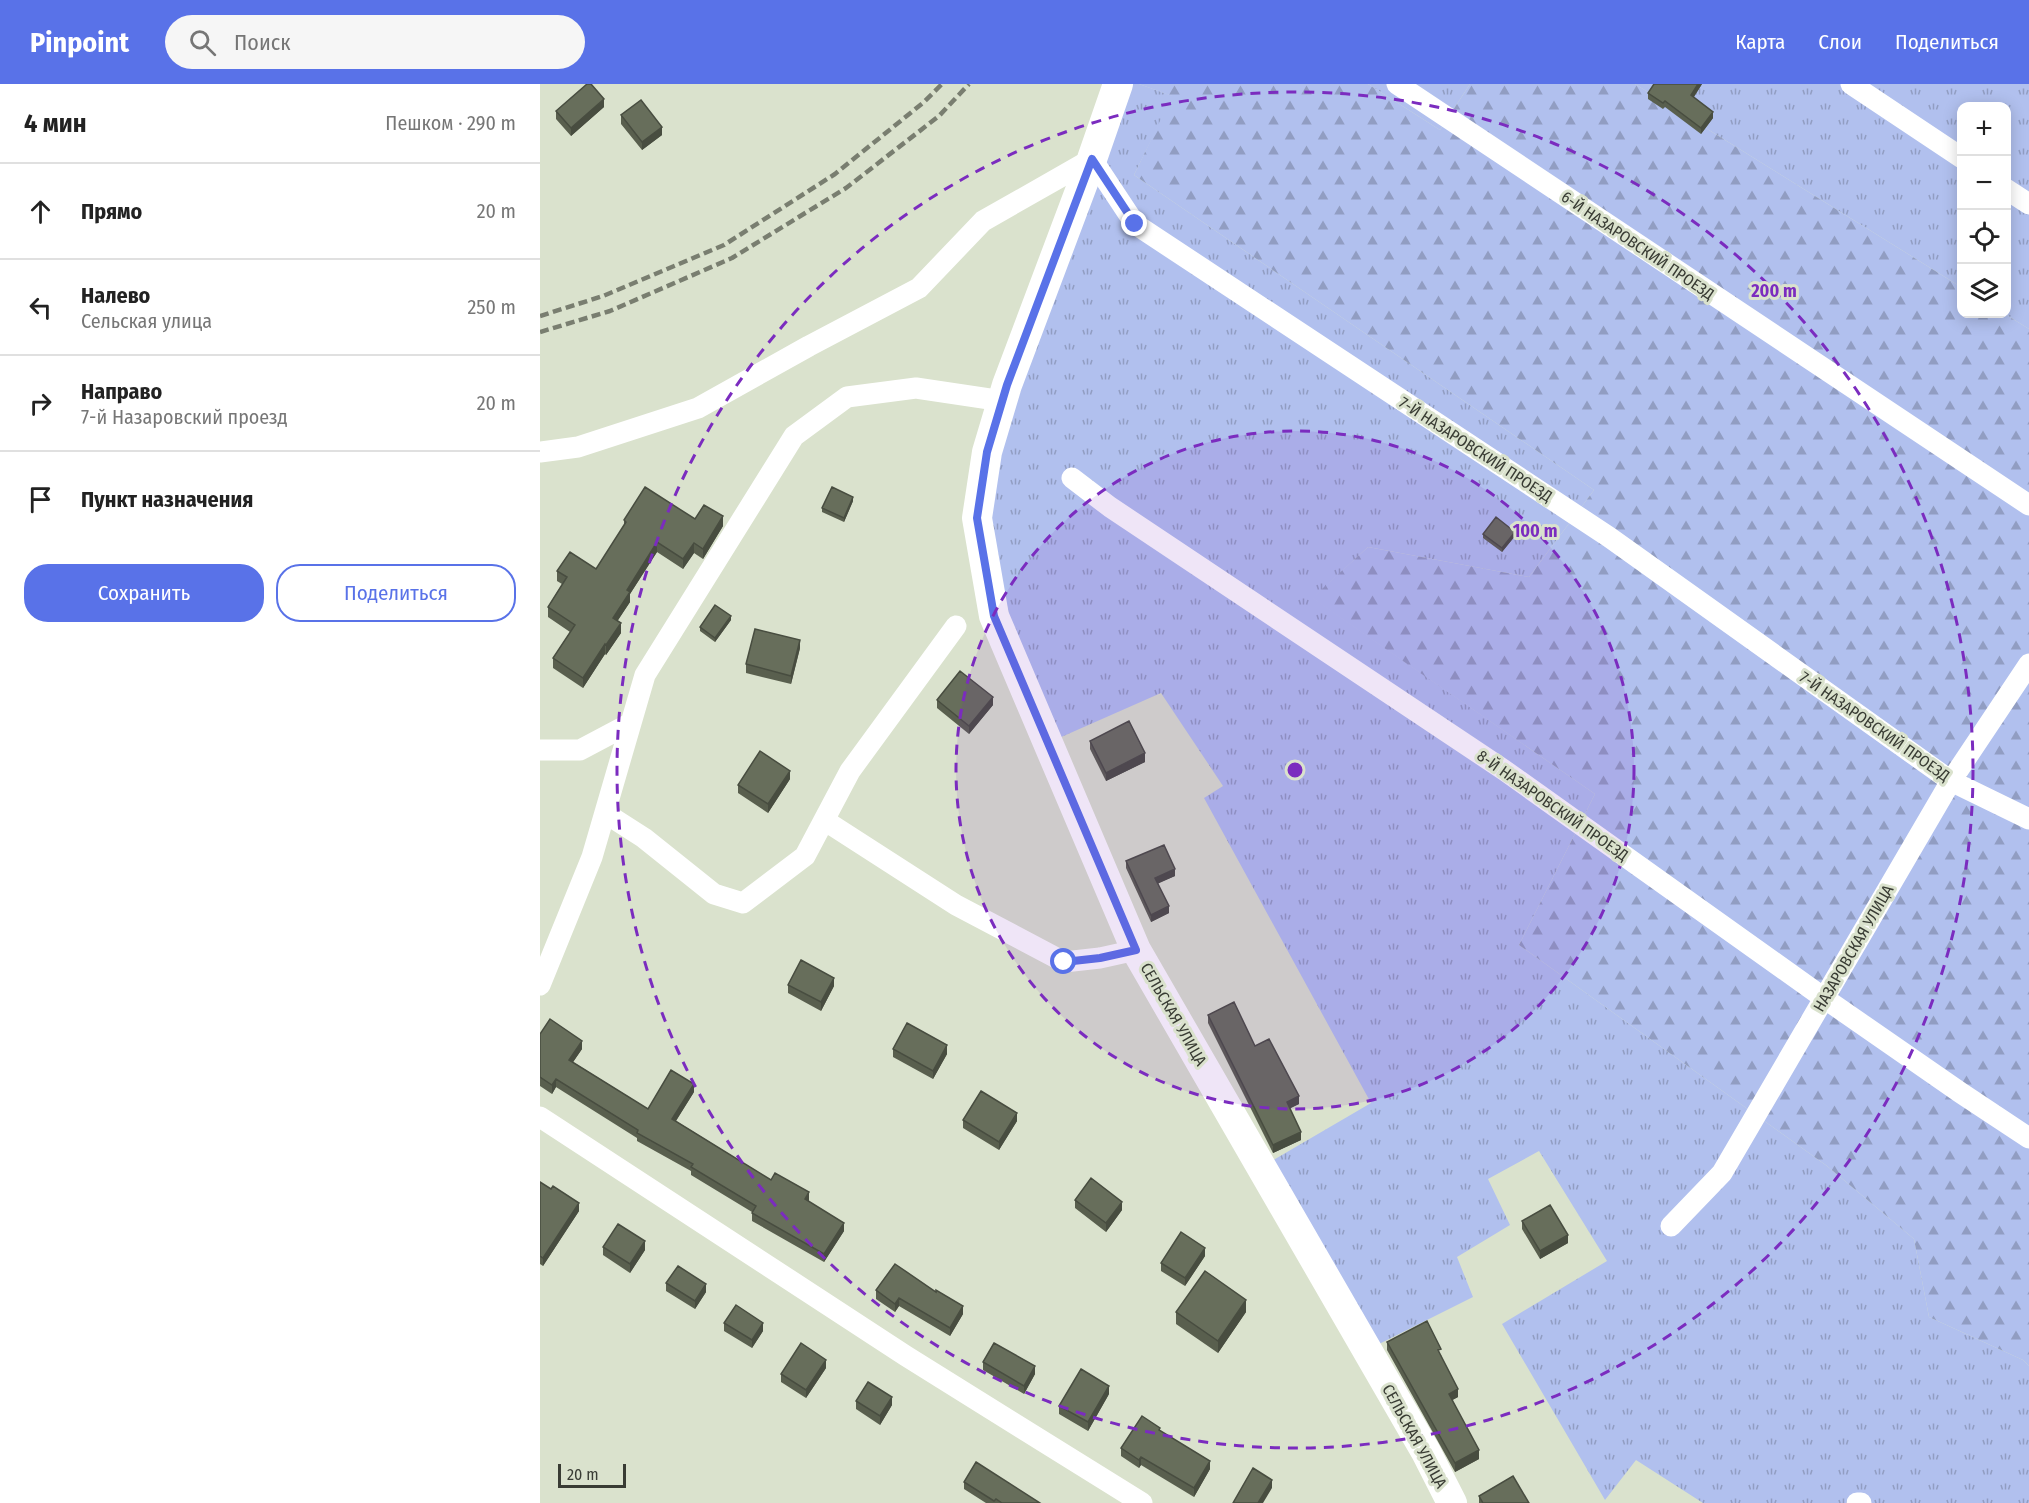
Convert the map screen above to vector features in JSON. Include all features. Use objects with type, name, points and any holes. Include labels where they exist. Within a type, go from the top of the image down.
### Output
[{"type":"street","name":"СЕЛЬСКАЯ УЛИЦА","points":[[1118,84],[1007,385],[987,452],[977,518],[994,616],[1136,950],[1426,1452],[1452,1503]]},
{"type":"street","name":"6-Й НАЗАРОВСКИЙ ПРОЕЗД","points":[[1397,84],[2029,505]]},
{"type":"street","points":[[1851,84],[1959,156]]},
{"type":"street","points":[[540,452],[578,447],[698,408],[808,346],[919,288],[983,221],[1092,159]]},
{"type":"street","name":"7-Й НАЗАРОВСКИЙ ПРОЕЗД","points":[[1092,159],[1135,224],[1609,537],[1951,781],[2029,819]]},
{"type":"street","points":[[2011,192],[2029,204]]},
{"type":"street","points":[[540,985],[592,857],[645,675],[794,436],[847,397],[916,388],[1003,401]]},
{"type":"street","name":"8-Й НАЗАРОВСКИЙ ПРОЕЗД","points":[[1072,478],[1110,507],[1504,770],[1824,998],[1961,1094],[2029,1138]]},
{"type":"street","points":[[604,813],[644,838],[714,894],[743,903],[806,856],[850,771],[957,626]]},
{"type":"street","name":"НАЗАРОВСКАЯ УЛИЦА","points":[[1671,1226],[1722,1173],[1779,1079],[1951,781],[2029,664]]},
{"type":"street","points":[[540,750],[580,750],[631,723]]},
{"type":"street","points":[[824,820],[956,905],[1064,962],[1100,958],[1136,950]]},
{"type":"street","points":[[540,1117],[906,1356],[1142,1503]]},
{"type":"green space","points":[[1131,84],[1139,84],[1173,96],[1134,175],[1594,490],[1529,577],[1368,547],[1313,598],[1595,794],[1519,945],[1827,1166],[1914,1239],[1929,1317],[2023,1360],[2029,1366],[2029,1503],[1703,1503],[1636,1460],[1605,1500],[1502,1324],[1607,1261],[1539,1151],[1488,1179],[1510,1225],[1457,1257],[1473,1297],[1375,1346],[1270,1162],[1371,1103],[1204,798],[1223,786],[1161,693],[1059,738],[1012,627],[990,533],[997,454]]},
{"type":"green space","points":[[1139,84],[1368,84],[1440,130],[1470,84],[1635,84],[1957,285],[1957,318],[2011,318],[2029,329],[2029,1366],[2023,1360],[1929,1317],[1914,1239],[1827,1166],[1519,945],[1595,794],[1312,598],[1368,547],[1529,577],[1594,490],[1134,175],[1172,96]]},
{"type":"green space","points":[[1368,84],[1470,84],[1440,130]]},
{"type":"green space","points":[[1635,84],[2029,84],[2029,329],[2011,318],[2011,102],[1957,102],[1957,285]]},
{"type":"building","points":[[587,84],[591,84],[604,99],[571,128],[556,111]]},
{"type":"building","points":[[1654,84],[1698,84],[1691,95],[1713,112],[1701,128],[1665,101],[1663,103],[1648,93]]},
{"type":"building","points":[[641,100],[662,127],[642,142],[621,115]]},
{"type":"building","points":[[645,487],[695,519],[704,505],[723,516],[703,549],[694,543],[683,559],[657,542],[627,590],[630,592],[613,618],[621,623],[583,678],[553,658],[575,625],[548,607],[567,577],[557,571],[570,552],[596,569]]},
{"type":"building","points":[[832,487],[853,497],[844,518],[822,508]]},
{"type":"building","points":[[1496,517],[1515,532],[1502,548],[1483,534]]},
{"type":"building","points":[[715,605],[731,616],[715,638],[700,627]]},
{"type":"building","points":[[755,629],[800,640],[791,676],[746,664]]},
{"type":"building","points":[[960,671],[993,697],[969,726],[937,700]]},
{"type":"building","points":[[1129,721],[1145,753],[1106,773],[1090,741]]},
{"type":"building","points":[[760,751],[790,771],[768,804],[738,785]]},
{"type":"building","points":[[1164,845],[1175,869],[1155,878],[1169,906],[1151,915],[1126,861]]},
{"type":"building","points":[[801,960],[834,978],[821,1002],[788,985]]},
{"type":"building","points":[[1234,1002],[1255,1046],[1269,1039],[1299,1096],[1287,1102],[1301,1132],[1273,1145],[1208,1015]]},
{"type":"building","points":[[550,1019],[582,1041],[569,1060],[648,1109],[671,1070],[694,1084],[672,1119],[771,1180],[775,1173],[809,1192],[805,1199],[844,1223],[824,1254],[752,1213],[756,1206],[691,1167],[693,1164],[637,1133],[638,1130],[556,1079],[552,1085],[540,1077],[540,1034]]},
{"type":"building","points":[[907,1023],[947,1045],[933,1071],[893,1049]]},
{"type":"building","points":[[981,1091],[1017,1113],[999,1142],[963,1120]]},
{"type":"building","points":[[1091,1178],[1122,1202],[1106,1223],[1075,1200]]},
{"type":"building","points":[[540,1182],[551,1189],[553,1186],[579,1203],[543,1258],[540,1256]]},
{"type":"building","points":[[1550,1205],[1568,1235],[1540,1251],[1522,1221]]},
{"type":"building","points":[[618,1224],[645,1241],[630,1264],[603,1247]]},
{"type":"building","points":[[1181,1232],[1205,1248],[1185,1278],[1161,1263]]},
{"type":"building","points":[[895,1264],[936,1292],[936,1290],[963,1306],[950,1328],[899,1298],[895,1304],[876,1290]]},
{"type":"building","points":[[678,1266],[706,1284],[695,1301],[666,1283]]},
{"type":"building","points":[[1205,1271],[1246,1300],[1218,1341],[1176,1312]]},
{"type":"building","points":[[736,1305],[763,1323],[752,1340],[724,1323]]},
{"type":"building","points":[[1427,1321],[1441,1349],[1438,1350],[1458,1389],[1449,1394],[1479,1450],[1455,1463],[1387,1342]]},
{"type":"building","points":[[801,1343],[826,1360],[806,1390],[781,1374]]},
{"type":"building","points":[[994,1343],[1035,1366],[1024,1386],[983,1362]]},
{"type":"building","points":[[1081,1369],[1109,1386],[1088,1422],[1059,1406]]},
{"type":"building","points":[[868,1382],[892,1397],[880,1416],[856,1401]]},
{"type":"building","points":[[1142,1416],[1160,1428],[1159,1430],[1210,1461],[1194,1488],[1141,1457],[1139,1460],[1121,1448]]},
{"type":"building","points":[[976,1462],[1040,1503],[1002,1503],[996,1499],[994,1501],[964,1482]]},
{"type":"building","points":[[1253,1468],[1272,1480],[1258,1503],[1233,1503]]},
{"type":"building","points":[[1513,1476],[1529,1503],[1483,1503],[1479,1496]]},
{"type":"railway","points":[[540,316],[603,296],[724,245],[835,174],[924,102],[942,84]]},
{"type":"railway","points":[[540,332],[610,311],[732,258],[846,188],[939,116],[969,84]]},
{"type":"route","points":[[1064,962],[1100,958],[1136,950],[994,616],[977,518],[987,452],[1007,385],[1092,159],[1135,224]]}]
